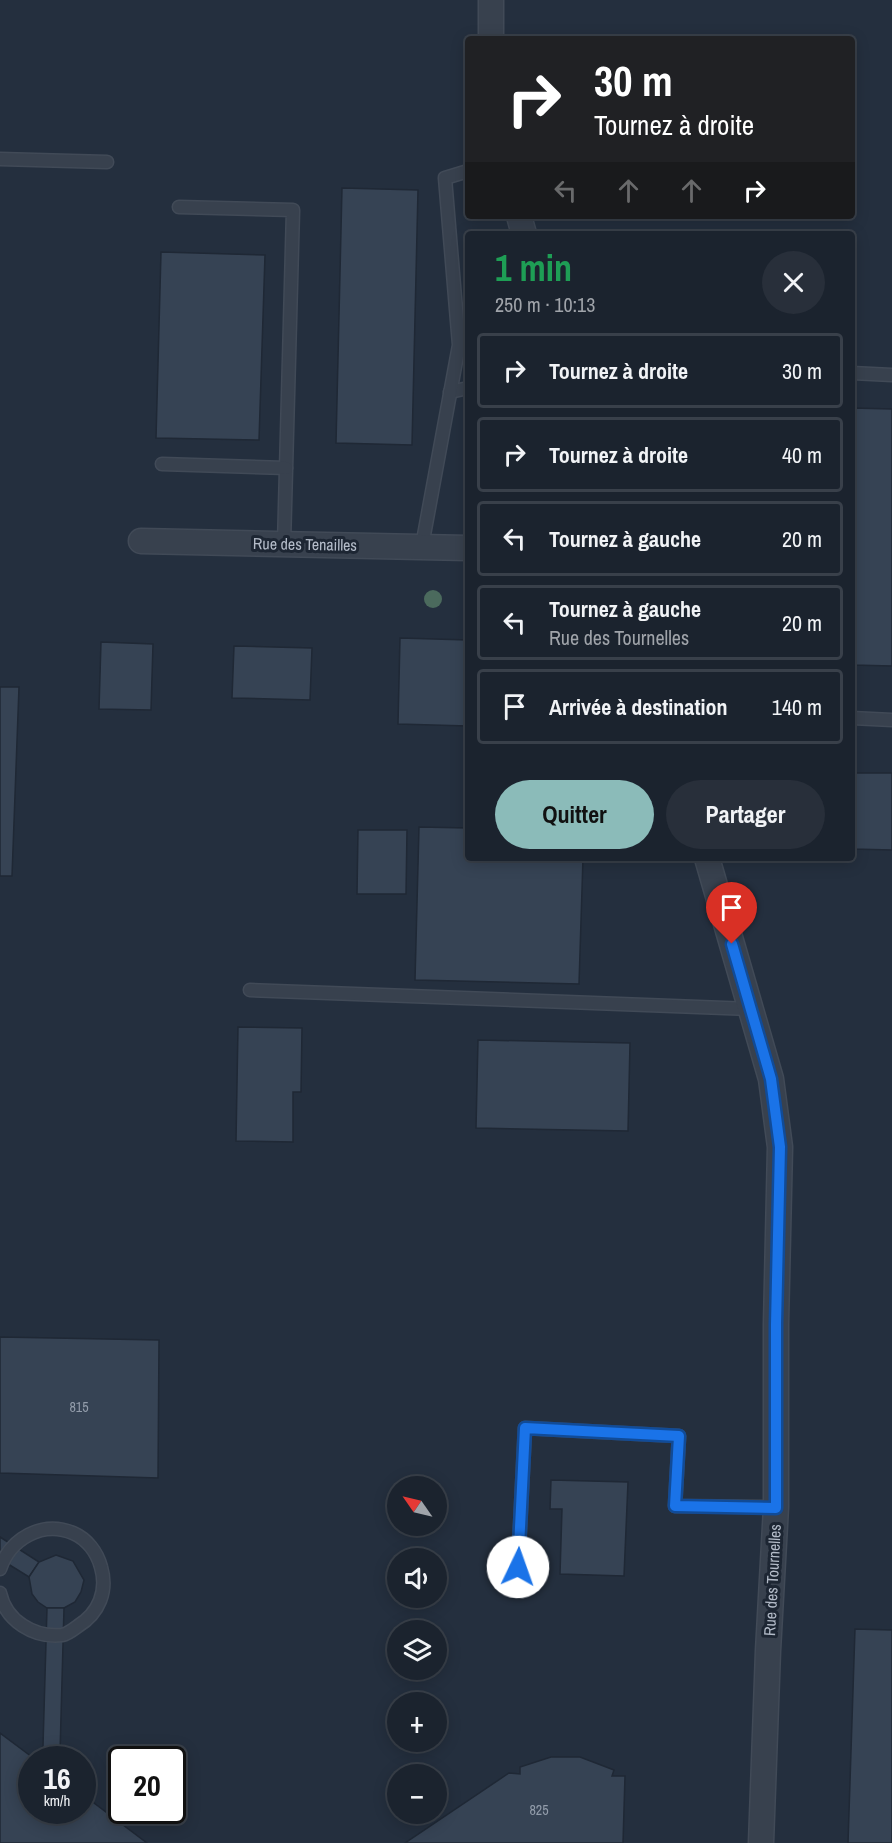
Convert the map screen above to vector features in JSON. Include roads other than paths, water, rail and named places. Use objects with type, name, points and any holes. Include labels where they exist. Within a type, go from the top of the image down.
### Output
[{"type":"street","points":[[491,0],[491,36]]},
{"type":"street","name":"Rue des Tenailles","points":[[141,541],[465,548]]},
{"type":"street","name":"Rue des Tournelles","points":[[708,861],[771,1079],[780,1147],[776,1324],[776,1508],[761,1843]]},
{"type":"lane","points":[[0,159],[107,162]]},
{"type":"lane","points":[[422,546],[459,345],[445,178],[465,172]]},
{"type":"lane","points":[[179,207],[293,210],[284,544]]},
{"type":"lane","points":[[855,374],[892,375]]},
{"type":"lane","points":[[450,392],[465,389]]},
{"type":"lane","points":[[162,464],[286,468]]},
{"type":"lane","points":[[855,718],[892,720]]},
{"type":"lane","points":[[250,990],[751,1009]]},
{"type":"lane","points":[[518,1567],[525,1428],[679,1436],[675,1506],[776,1508]]},
{"type":"lane","points":[[0,1569],[8,1551],[21,1538],[38,1530],[56,1529],[73,1533],[88,1543],[99,1558],[104,1575],[103,1592],[97,1608],[86,1621],[64,1635],[39,1633],[24,1627],[11,1616],[2,1602],[0,1593]]}]
